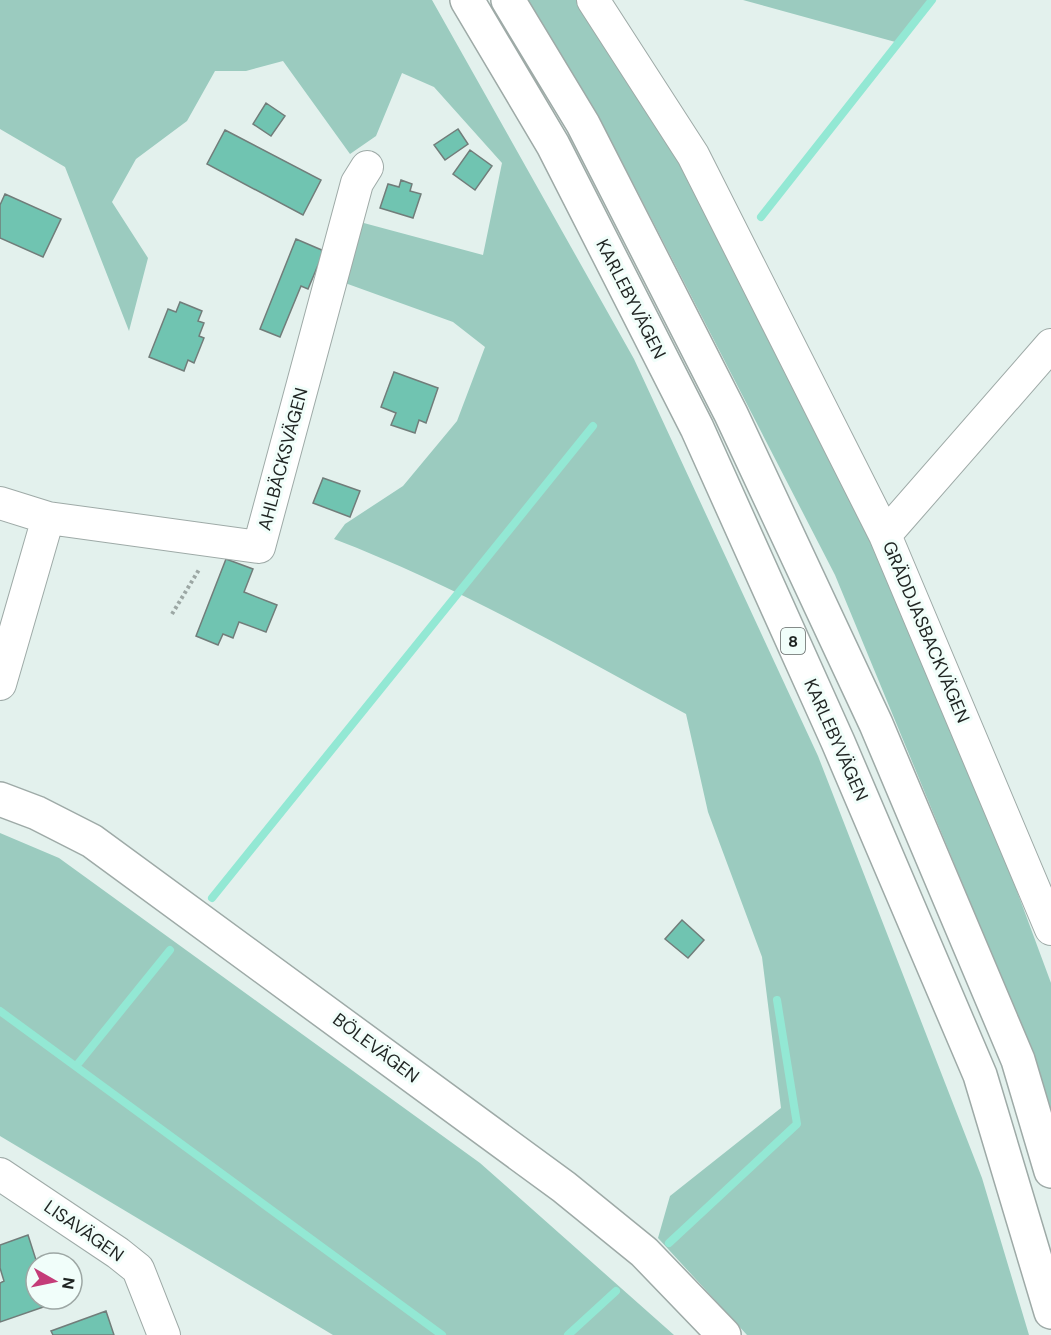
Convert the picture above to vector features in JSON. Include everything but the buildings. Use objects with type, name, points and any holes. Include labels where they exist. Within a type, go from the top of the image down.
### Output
[{"type":"main road","name":"KARLEBYVÄGEN","points":[[467,0],[553,145],[692,417],[838,742],[980,1075],[1051,1312]]},
{"type":"main road","name":"KARLEBYVÄGEN","points":[[508,0],[583,124],[731,414],[866,702],[1018,1060],[1051,1171]]},
{"type":"main road","name":"BÖLEVÄGEN","points":[[0,799],[37,813],[92,841],[564,1187],[644,1252],[724,1335]]},
{"type":"street","points":[[593,0],[693,155],[885,535]]},
{"type":"street","name":"AHLBÄCKSVÄGEN","points":[[0,503],[48,518],[259,547],[357,183],[367,167]]},
{"type":"street","name":"GRÄDDJASBACKVÄGEN","points":[[1051,345],[885,535],[1051,929]]},
{"type":"street","points":[[0,684],[48,518]]},
{"type":"street","name":"LISAVÄGEN","points":[[0,1174],[118,1253],[138,1269],[164,1335]]},
{"type":"path","points":[[172,614],[215,541]]},
{"type":"green space","points":[[0,0],[432,0],[634,359],[818,756],[982,1178],[1029,1335],[747,1335],[658,1238],[670,1196],[781,1108],[762,957],[708,812],[686,714],[557,644],[425,577],[334,539],[345,524],[403,486],[457,421],[485,347],[453,322],[345,283],[360,222],[483,255],[502,163],[434,87],[402,73],[376,136],[350,154],[283,61],[246,71],[215,71],[187,121],[136,159],[112,202],[148,258],[129,331],[65,167],[0,129]]},
{"type":"green space","points":[[527,0],[588,0],[760,302],[886,563],[1004,856],[1051,983],[1051,1117],[1020,1023],[835,575],[619,156]]},
{"type":"green space","points":[[743,0],[931,0],[899,43]]},
{"type":"green space","points":[[0,833],[59,858],[480,1163],[674,1335],[333,1335],[0,1136]]},
{"type":"waterway","points":[[761,217],[932,0]]},
{"type":"waterway","points":[[212,898],[593,426]]},
{"type":"waterway","points":[[77,1065],[170,950]]},
{"type":"waterway","points":[[669,1243],[797,1124],[777,1000]]},
{"type":"waterway","points":[[0,1011],[442,1335]]},
{"type":"waterway","points":[[568,1335],[616,1291]]}]
